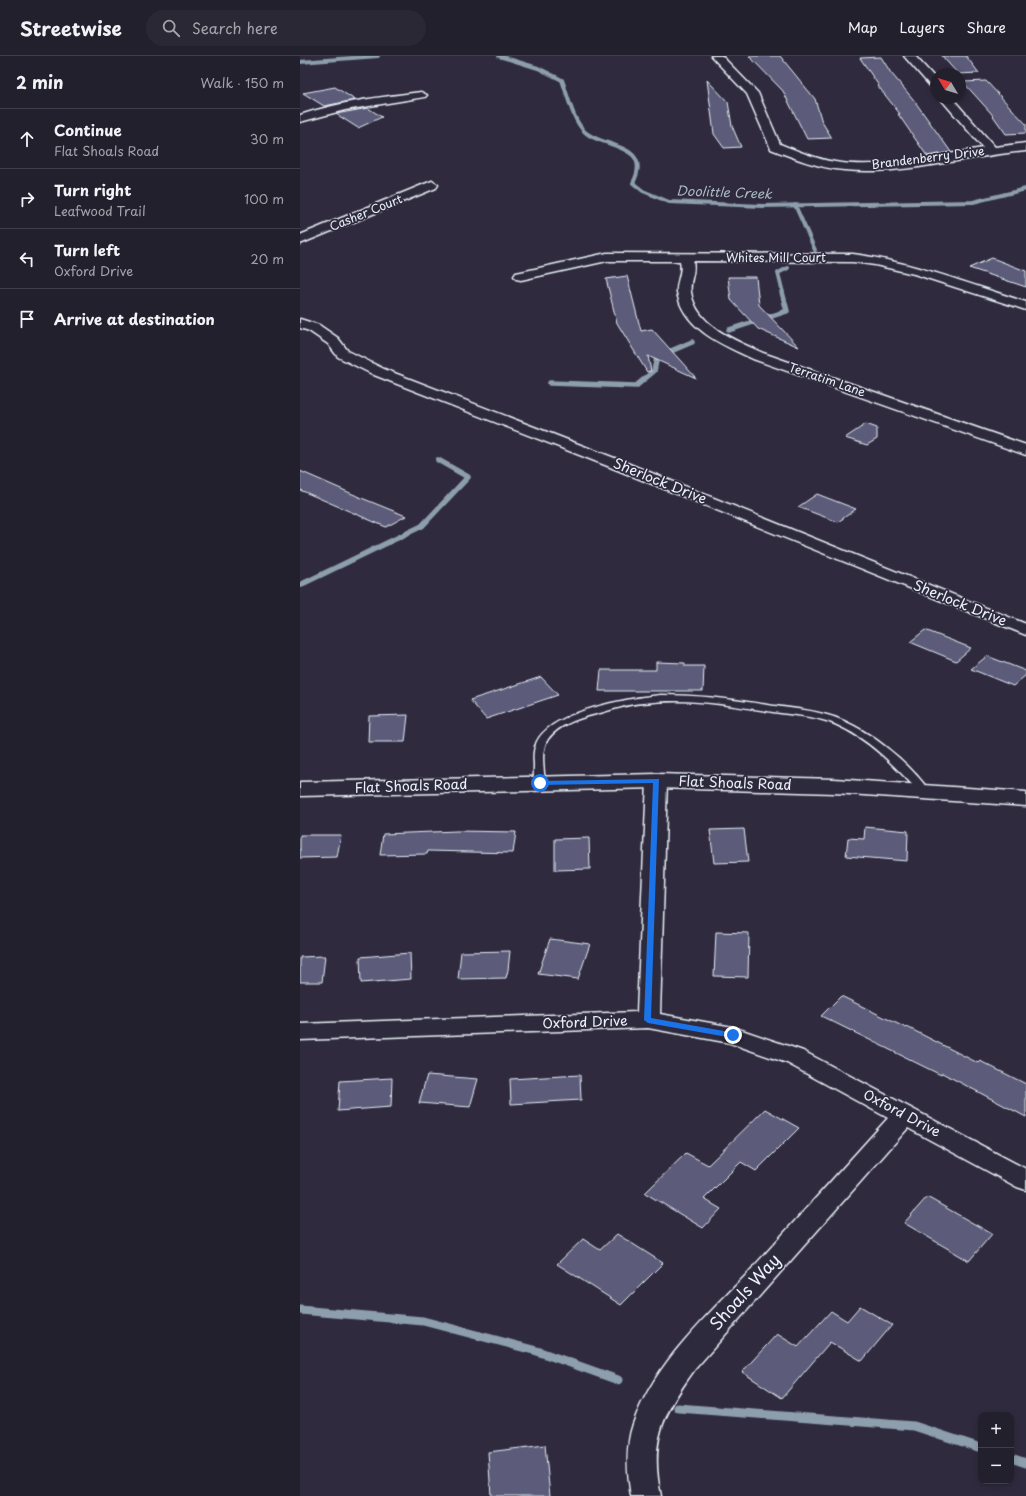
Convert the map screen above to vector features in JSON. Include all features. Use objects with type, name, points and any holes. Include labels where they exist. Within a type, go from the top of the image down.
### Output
[{"type":"main road","name":"Flat Shoals Road","points":[[300,789],[657,781],[834,786],[1026,799]]},
{"type":"street","name":"Brandenberry Drive","points":[[716,56],[752,93],[775,146],[798,155],[844,167],[924,161],[991,150],[1026,147]]},
{"type":"street","points":[[909,56],[930,79]]},
{"type":"street","points":[[300,119],[323,111],[356,103],[421,95]]},
{"type":"street","points":[[951,104],[991,150]]},
{"type":"street","name":"Casher Court","points":[[300,240],[432,185]]},
{"type":"street","name":"Whites Mill Court","points":[[521,276],[607,257],[788,257],[875,260],[1026,306]]},
{"type":"street","name":"Terratim Lane","points":[[686,258],[689,272],[684,290],[690,309],[706,328],[733,345],[758,356],[1026,450]]},
{"type":"street","name":"Sherlock Drive","points":[[300,323],[314,328],[332,341],[343,354],[379,372],[640,473],[1026,630]]},
{"type":"street","points":[[648,1020],[657,781]]},
{"type":"street","name":"Oxford Drive","points":[[300,1032],[648,1020],[733,1035],[795,1057],[1026,1180]]},
{"type":"street","name":"Shoals Way","points":[[646,1496],[643,1480],[643,1447],[650,1417],[669,1381],[702,1340],[905,1115]]},
{"type":"lane","points":[[540,783],[538,751],[542,740],[549,732],[571,719],[625,703],[661,699],[718,700],[822,715],[841,722],[892,756],[925,792]]},
{"type":"building","points":[[749,56],[780,56],[815,99],[822,122],[832,138],[807,139],[783,91]]},
{"type":"building","points":[[942,56],[966,56],[979,73],[966,74],[966,68],[953,68]]},
{"type":"building","points":[[881,57],[891,73],[913,99],[951,152],[927,156],[898,114],[900,114],[878,86],[860,58]]},
{"type":"building","points":[[707,80],[728,102],[732,126],[741,147],[724,148],[714,134]]},
{"type":"building","points":[[986,81],[1026,124],[1026,133],[1006,134],[991,113],[966,85],[966,82]]},
{"type":"building","points":[[335,87],[355,100],[324,106],[303,93]]},
{"type":"building","points":[[368,108],[382,117],[358,128],[336,114]]},
{"type":"building","points":[[992,258],[1026,271],[1026,287],[969,268]]},
{"type":"building","points":[[627,276],[641,331],[652,329],[696,378],[648,356],[651,371],[647,372],[617,323],[606,279]]},
{"type":"building","points":[[728,277],[756,277],[759,305],[799,347],[758,329],[731,300]]},
{"type":"building","points":[[866,424],[877,428],[877,439],[867,445],[845,438]]},
{"type":"building","points":[[300,471],[406,516],[386,527],[300,490]]},
{"type":"building","points":[[817,494],[856,509],[838,522],[798,507]]},
{"type":"building","points":[[925,630],[971,648],[956,661],[910,642]]},
{"type":"building","points":[[987,656],[1026,671],[1026,675],[1013,686],[971,669]]},
{"type":"building","points":[[656,662],[685,663],[685,666],[704,666],[703,691],[599,691],[601,670],[656,670]]},
{"type":"building","points":[[541,677],[558,695],[486,719],[470,700]]},
{"type":"building","points":[[408,715],[405,742],[368,742],[369,716]]},
{"type":"building","points":[[865,827],[908,831],[907,861],[846,856],[848,838],[864,839]]},
{"type":"building","points":[[744,829],[748,862],[714,863],[710,830]]},
{"type":"building","points":[[457,831],[516,832],[513,853],[428,851],[427,854],[380,855],[383,834]]},
{"type":"building","points":[[300,835],[341,835],[337,857],[300,858]]},
{"type":"building","points":[[589,838],[590,869],[555,870],[555,839]]},
{"type":"building","points":[[716,932],[749,933],[748,977],[714,976]]},
{"type":"building","points":[[550,939],[590,944],[578,979],[538,974]]},
{"type":"building","points":[[510,951],[506,978],[458,979],[461,952]]},
{"type":"building","points":[[410,953],[411,979],[361,983],[360,957]]},
{"type":"building","points":[[325,956],[322,982],[300,982],[300,957]]},
{"type":"building","points":[[841,996],[978,1063],[980,1061],[1026,1084],[1026,1117],[942,1073],[941,1075],[821,1016]]},
{"type":"building","points":[[427,1075],[478,1079],[470,1107],[419,1103]]},
{"type":"building","points":[[580,1075],[581,1100],[511,1104],[510,1079]]},
{"type":"building","points":[[392,1078],[391,1107],[338,1111],[340,1081]]},
{"type":"building","points":[[765,1109],[799,1128],[756,1171],[741,1162],[704,1199],[721,1209],[703,1228],[645,1193],[686,1153],[708,1165]]},
{"type":"building","points":[[927,1197],[992,1234],[969,1261],[904,1223]]},
{"type":"building","points":[[617,1234],[663,1263],[621,1305],[557,1264],[583,1239],[600,1250]]},
{"type":"building","points":[[860,1306],[892,1325],[862,1361],[830,1342],[782,1398],[742,1372],[777,1334],[798,1347],[831,1311],[847,1321]]},
{"type":"building","points":[[545,1445],[550,1496],[491,1496],[488,1452]]},
{"type":"waterway","name":"Doolittle Creek","points":[[300,62],[378,56]]},
{"type":"waterway","name":"Doolittle Creek","points":[[499,56],[538,68],[562,80],[576,120],[584,131],[601,141],[622,148],[631,153],[636,160],[638,170],[633,183],[643,191],[669,202],[762,206],[795,205]]},
{"type":"waterway","name":"Doolittle Creek","points":[[795,205],[973,202],[1026,189]]},
{"type":"waterway","points":[[795,205],[815,250]]},
{"type":"waterway","points":[[783,293],[778,273],[788,268]]},
{"type":"waterway","points":[[729,330],[787,311],[782,292]]},
{"type":"waterway","points":[[550,383],[636,386],[654,371],[657,357],[692,342]]},
{"type":"waterway","points":[[300,585],[422,526],[468,477],[438,460]]},
{"type":"waterway","points":[[300,1310],[423,1321],[537,1351],[618,1380]]},
{"type":"waterway","points":[[678,1408],[914,1426],[978,1447]]},
{"type":"waterway","points":[[1014,1459],[1026,1463]]},
{"type":"route","points":[[540,783],[657,781],[648,1020],[733,1035]]}]
